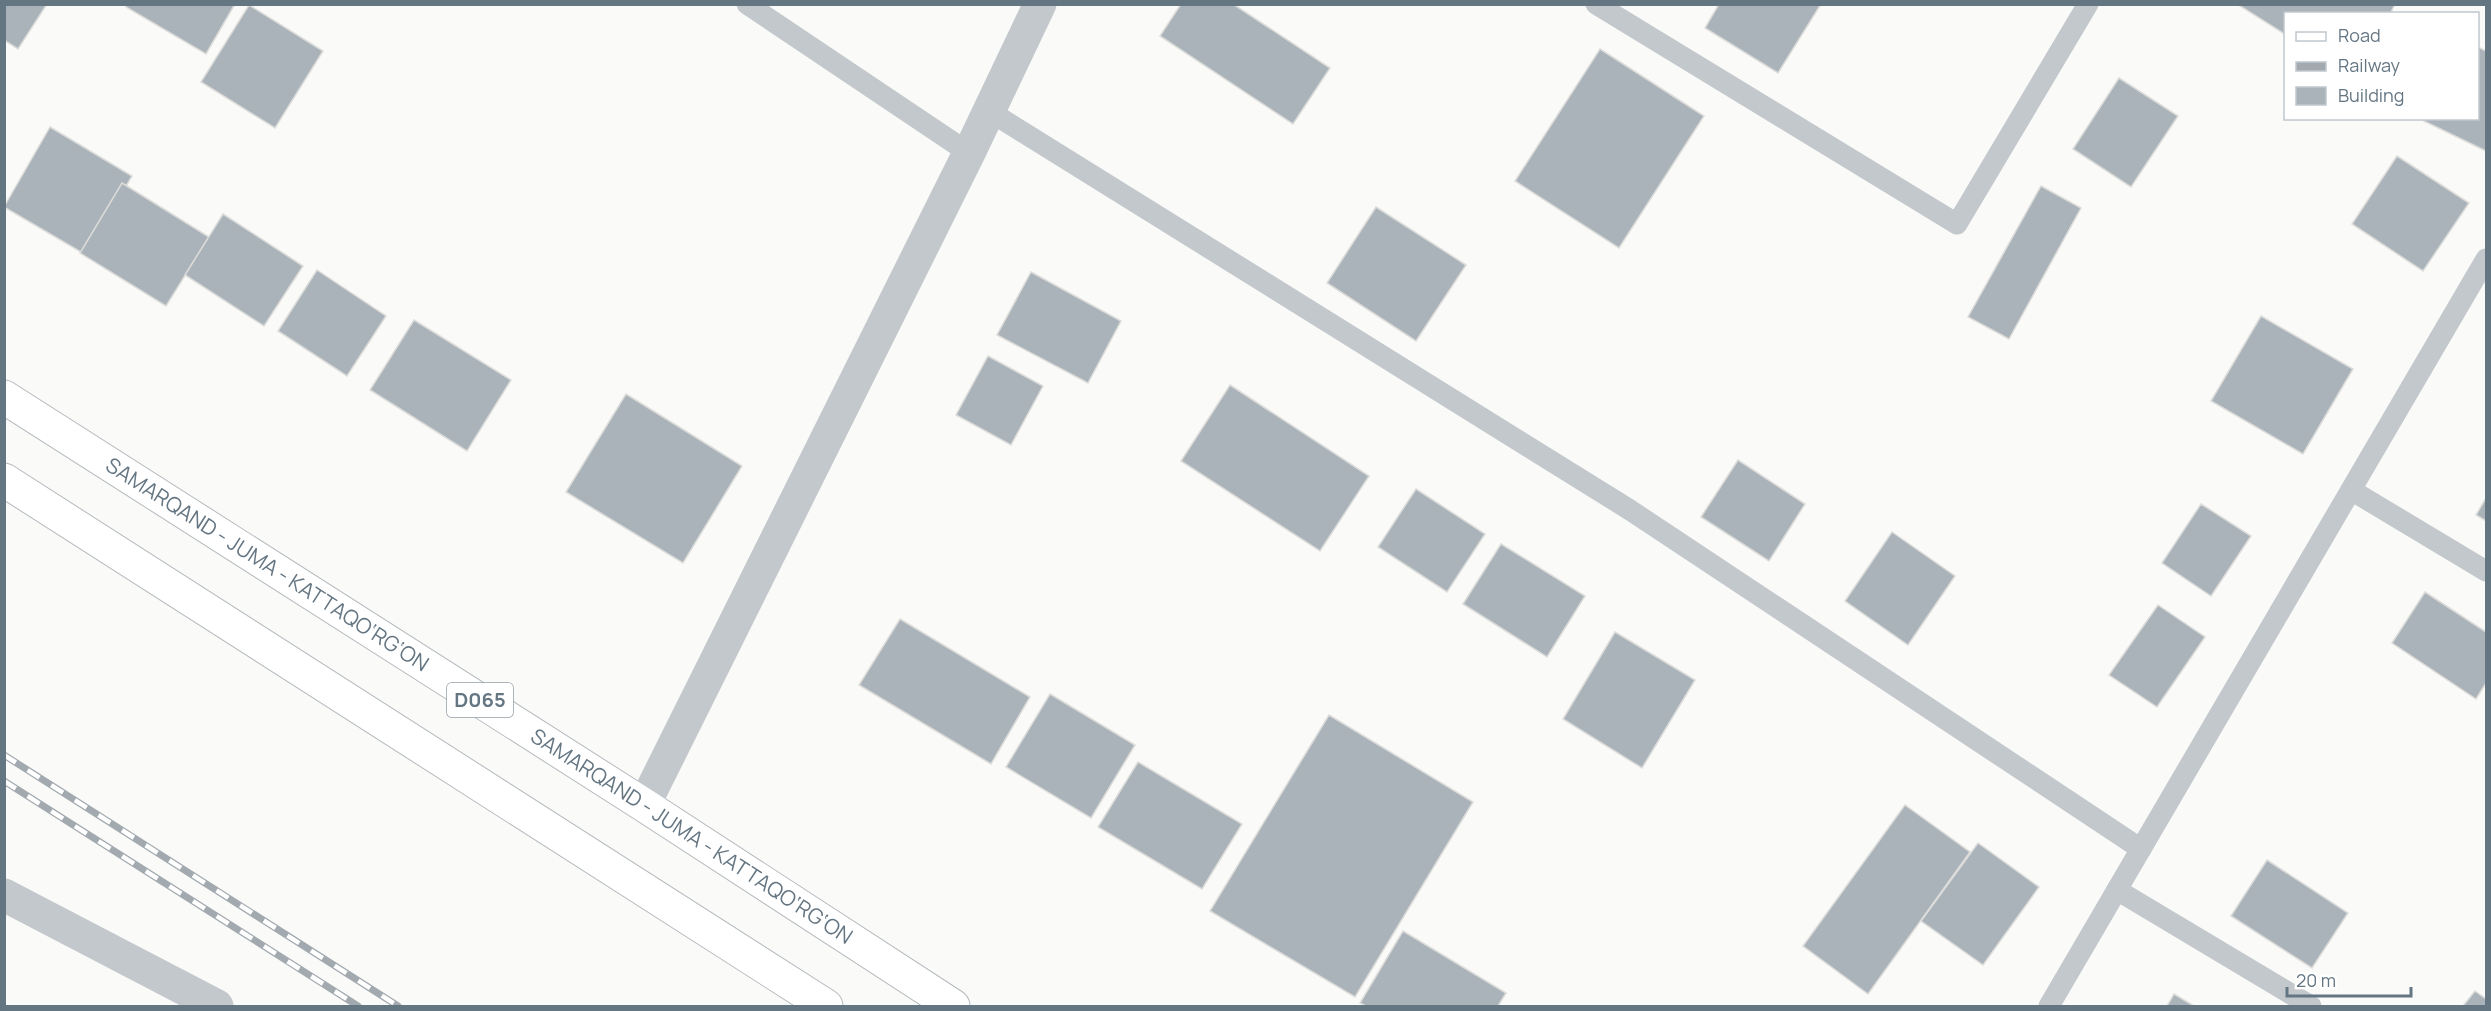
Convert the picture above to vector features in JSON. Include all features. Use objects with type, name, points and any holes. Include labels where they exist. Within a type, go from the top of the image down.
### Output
[{"type":"main road","name":"SAMARQAND - JUMA - KATTAQO‘RG‘ON","points":[[4,397],[644,805],[953,1006]]},
{"type":"main road","points":[[4,480],[826,1006]]},
{"type":"street","points":[[644,805],[969,153],[1040,4]]},
{"type":"street","points":[[4,895],[217,1006]]},
{"type":"lane","points":[[747,4],[969,153]]},
{"type":"lane","points":[[1596,4],[1957,224],[2088,4]]},
{"type":"lane","points":[[989,111],[1630,510],[2141,849]]},
{"type":"lane","points":[[2049,1006],[2487,259]]},
{"type":"lane","points":[[2351,490],[2487,571]]},
{"type":"lane","points":[[2117,890],[2311,1006]]},
{"type":"building","points":[[4,4],[47,4],[18,49],[4,40]]},
{"type":"building","points":[[127,4],[235,4],[206,54],[126,7]]},
{"type":"building","points":[[1181,4],[1233,4],[1330,68],[1293,124],[1160,36]]},
{"type":"building","points":[[1719,4],[1821,4],[1778,73],[1705,28]]},
{"type":"building","points":[[2237,4],[2395,4],[2391,12],[2284,12],[2284,34]]},
{"type":"building","points":[[249,5],[323,51],[275,128],[201,82]]},
{"type":"building","points":[[2479,48],[2486,51],[2486,151],[2424,121],[2479,120]]},
{"type":"building","points":[[1600,49],[1704,116],[1619,248],[1515,181]]},
{"type":"building","points":[[2119,78],[2178,116],[2131,187],[2073,149]]},
{"type":"building","points":[[50,127],[132,176],[86,255],[4,207]]},
{"type":"building","points":[[2397,156],[2469,203],[2423,271],[2352,224]]},
{"type":"building","points":[[122,183],[209,237],[166,306],[80,253]]},
{"type":"building","points":[[2041,186],[2081,208],[2009,339],[1968,317]]},
{"type":"building","points":[[1376,207],[1466,265],[1416,341],[1327,283]]},
{"type":"building","points":[[223,214],[303,266],[264,326],[185,275]]},
{"type":"building","points":[[317,270],[386,316],[347,376],[278,331]]},
{"type":"building","points":[[1031,272],[1121,321],[1088,383],[997,335]]},
{"type":"building","points":[[2261,316],[2353,369],[2303,454],[2211,401]]},
{"type":"building","points":[[414,320],[511,380],[467,451],[370,390]]},
{"type":"building","points":[[988,356],[1043,386],[1011,445],[956,415]]},
{"type":"building","points":[[1230,385],[1369,476],[1320,551],[1181,461]]},
{"type":"building","points":[[626,394],[742,466],[683,563],[566,492]]},
{"type":"building","points":[[1738,460],[1805,504],[1769,561],[1701,517]]},
{"type":"building","points":[[1416,489],[1485,534],[1447,592],[1378,547]]},
{"type":"building","points":[[2486,498],[2486,521],[2476,515]]},
{"type":"building","points":[[2201,504],[2251,536],[2211,596],[2162,563]]},
{"type":"building","points":[[1892,532],[1955,576],[1908,645],[1845,601]]},
{"type":"building","points":[[1501,544],[1585,596],[1547,657],[1463,604]]},
{"type":"building","points":[[2425,592],[2486,632],[2486,683],[2476,699],[2392,643]]},
{"type":"building","points":[[2158,605],[2205,637],[2157,707],[2109,675]]},
{"type":"building","points":[[900,619],[1030,697],[991,764],[859,685]]},
{"type":"building","points":[[1615,632],[1695,680],[1642,768],[1563,719]]},
{"type":"building","points":[[1050,694],[1135,745],[1091,818],[1006,767]]},
{"type":"building","points":[[1329,715],[1473,802],[1355,997],[1210,911]]},
{"type":"building","points":[[1138,762],[1242,824],[1202,889],[1098,827]]},
{"type":"building","points":[[1905,805],[1970,852],[1868,994],[1803,946]]},
{"type":"building","points":[[1978,843],[2039,887],[1983,965],[1921,921]]},
{"type":"building","points":[[2267,860],[2348,913],[2312,968],[2231,916]]},
{"type":"building","points":[[1403,931],[1506,993],[1498,1006],[1366,1006],[1360,1003]]},
{"type":"building","points":[[2475,991],[2486,999],[2486,1006],[2463,1006]]},
{"type":"building","points":[[2174,994],[2194,1006],[2167,1006]]},
{"type":"railway","points":[[4,755],[398,1006]]},
{"type":"railway","points":[[4,781],[358,1006]]}]
